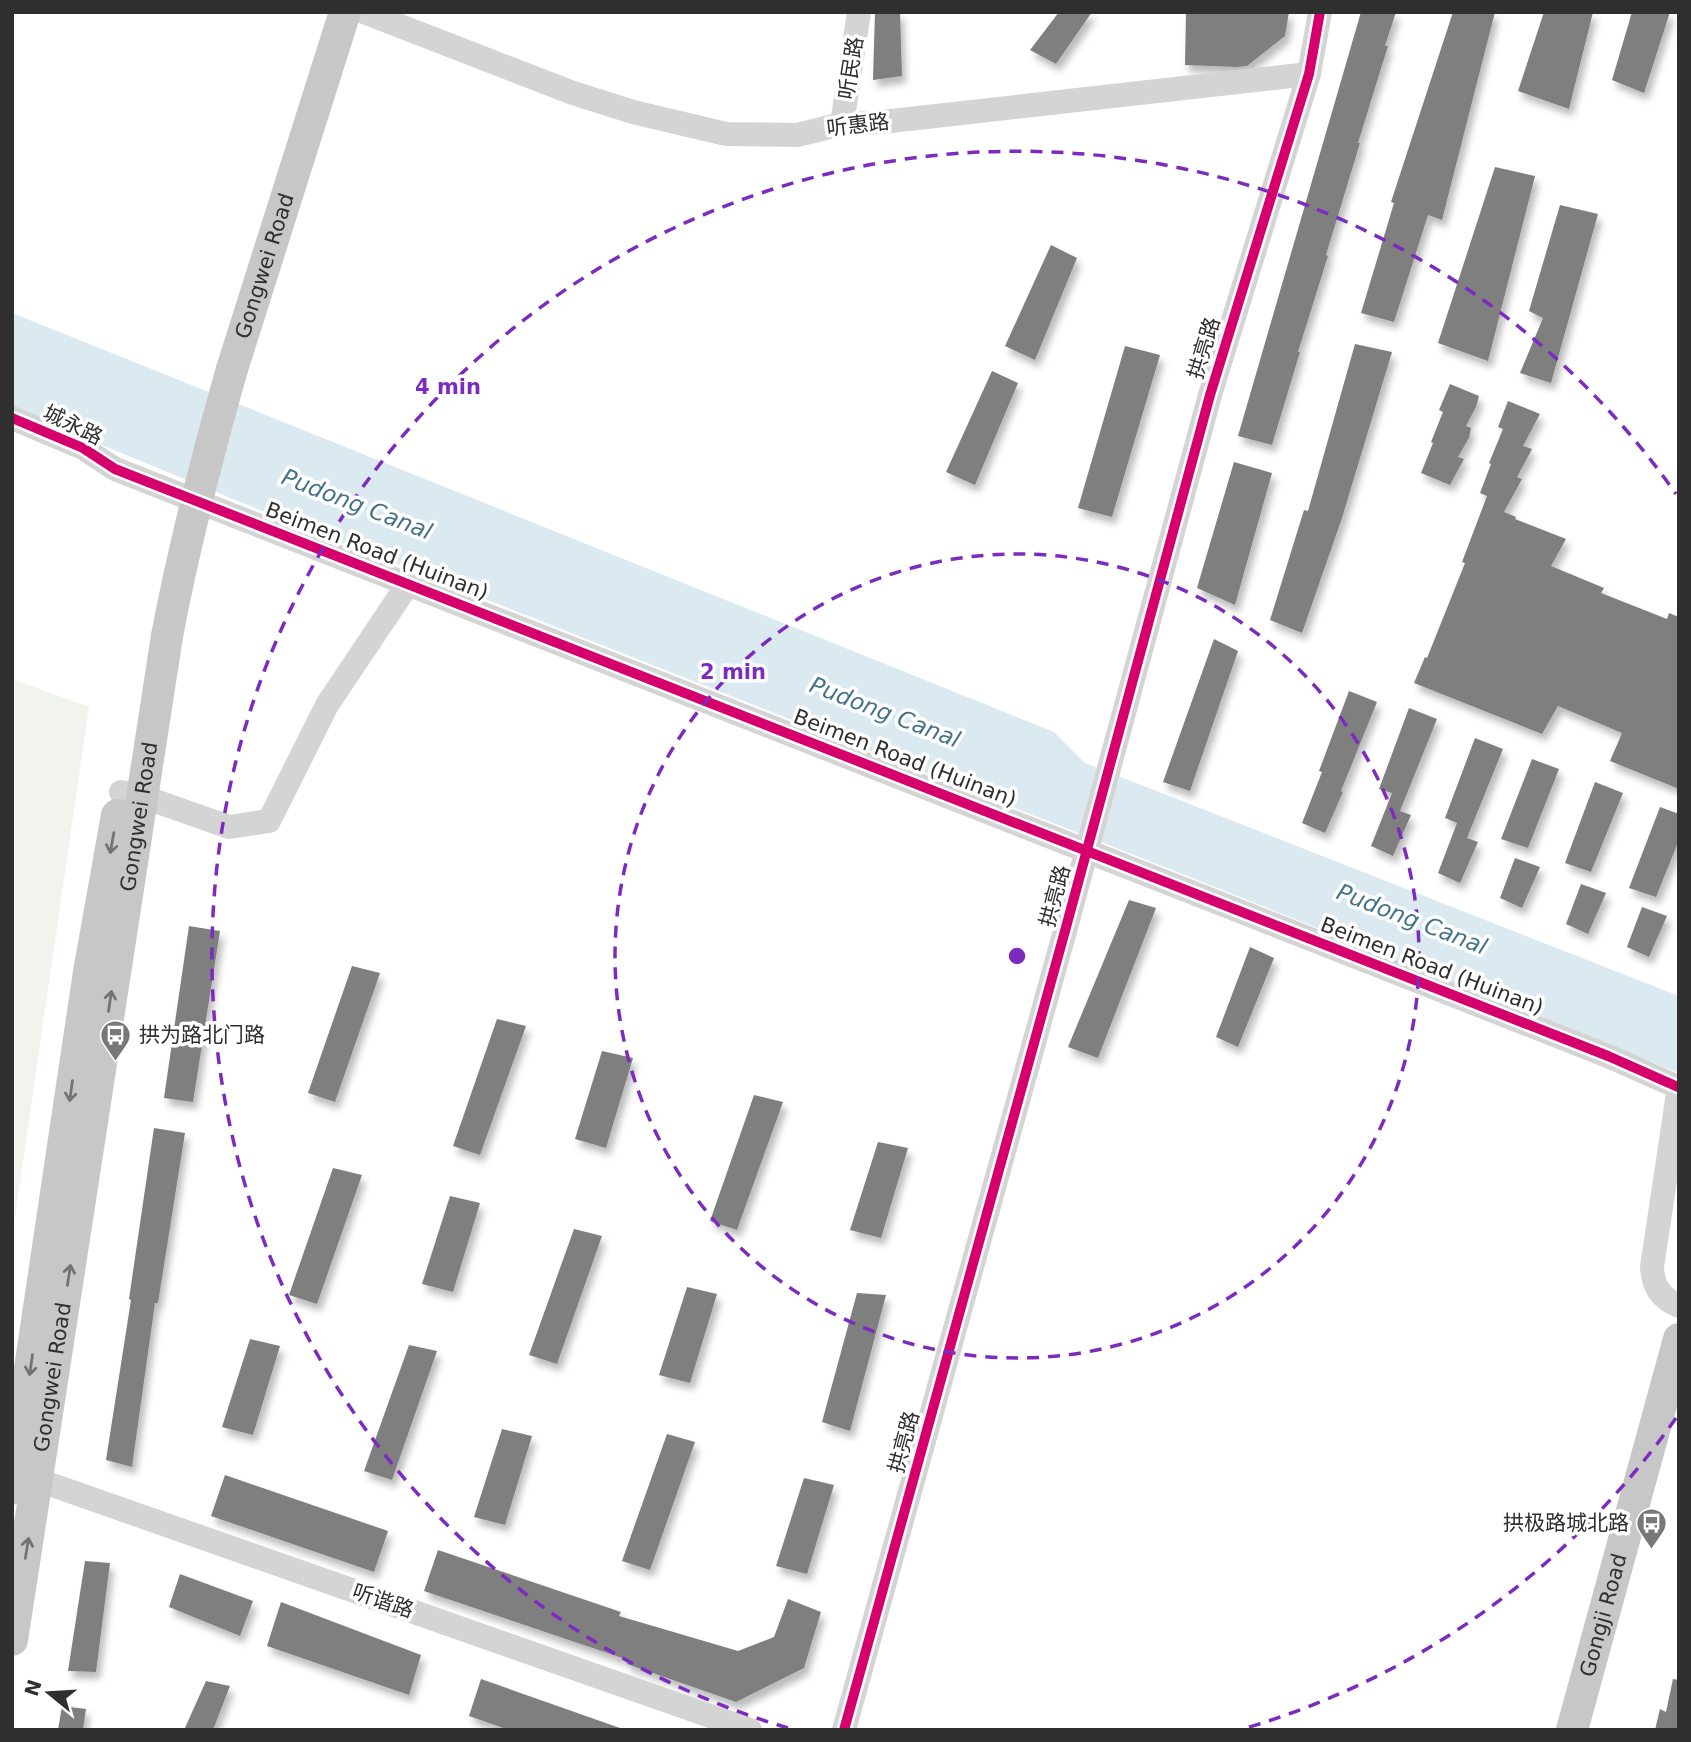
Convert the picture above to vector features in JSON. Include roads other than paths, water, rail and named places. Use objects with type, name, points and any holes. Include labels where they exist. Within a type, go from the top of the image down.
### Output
[{"type":"main road","name":"Gongwei Road","points":[[222,366],[325,12]]},
{"type":"main road","name":"Gongwei Road","points":[[12,1640],[22,1481],[157,633],[158,578],[189,446],[222,366],[345,12]]},
{"type":"main road","name":"Gongji Road","points":[[1572,1730],[1679,1339]]},
{"type":"main road","name":"Gongji Road","points":[[1595,1730],[1679,1415]]},
{"type":"street","name":"听惠路","points":[[364,12],[573,93],[646,116],[726,134],[797,135],[842,124],[882,122],[1309,74]]},
{"type":"street","name":"听民路","points":[[842,124],[859,12]]},
{"type":"street","points":[[1309,74],[1320,12]]},
{"type":"street","name":"拱亮路","points":[[844,1730],[1210,395],[1309,74]]},
{"type":"street","name":"城永路","points":[[12,418],[83,448],[115,469]]},
{"type":"street","name":"Beimen Road (Huinan)","points":[[115,469],[1608,1056],[1679,1087],[1652,1267],[1658,1291],[1679,1306]]},
{"type":"street","points":[[131,794],[229,827],[269,821],[327,705],[408,584]]},
{"type":"street","name":"听谐路","points":[[22,1481],[750,1730]]},
{"type":"water","name":"Pudong Canal","points":[[12,313],[1054,732],[1085,763],[1679,996],[1679,1073],[255,508],[12,408]]},
{"type":"place","name":"拱为路北门路","points":[[116,1062]]},
{"type":"place","name":"拱极路城北路","points":[[1652,1550]]}]
